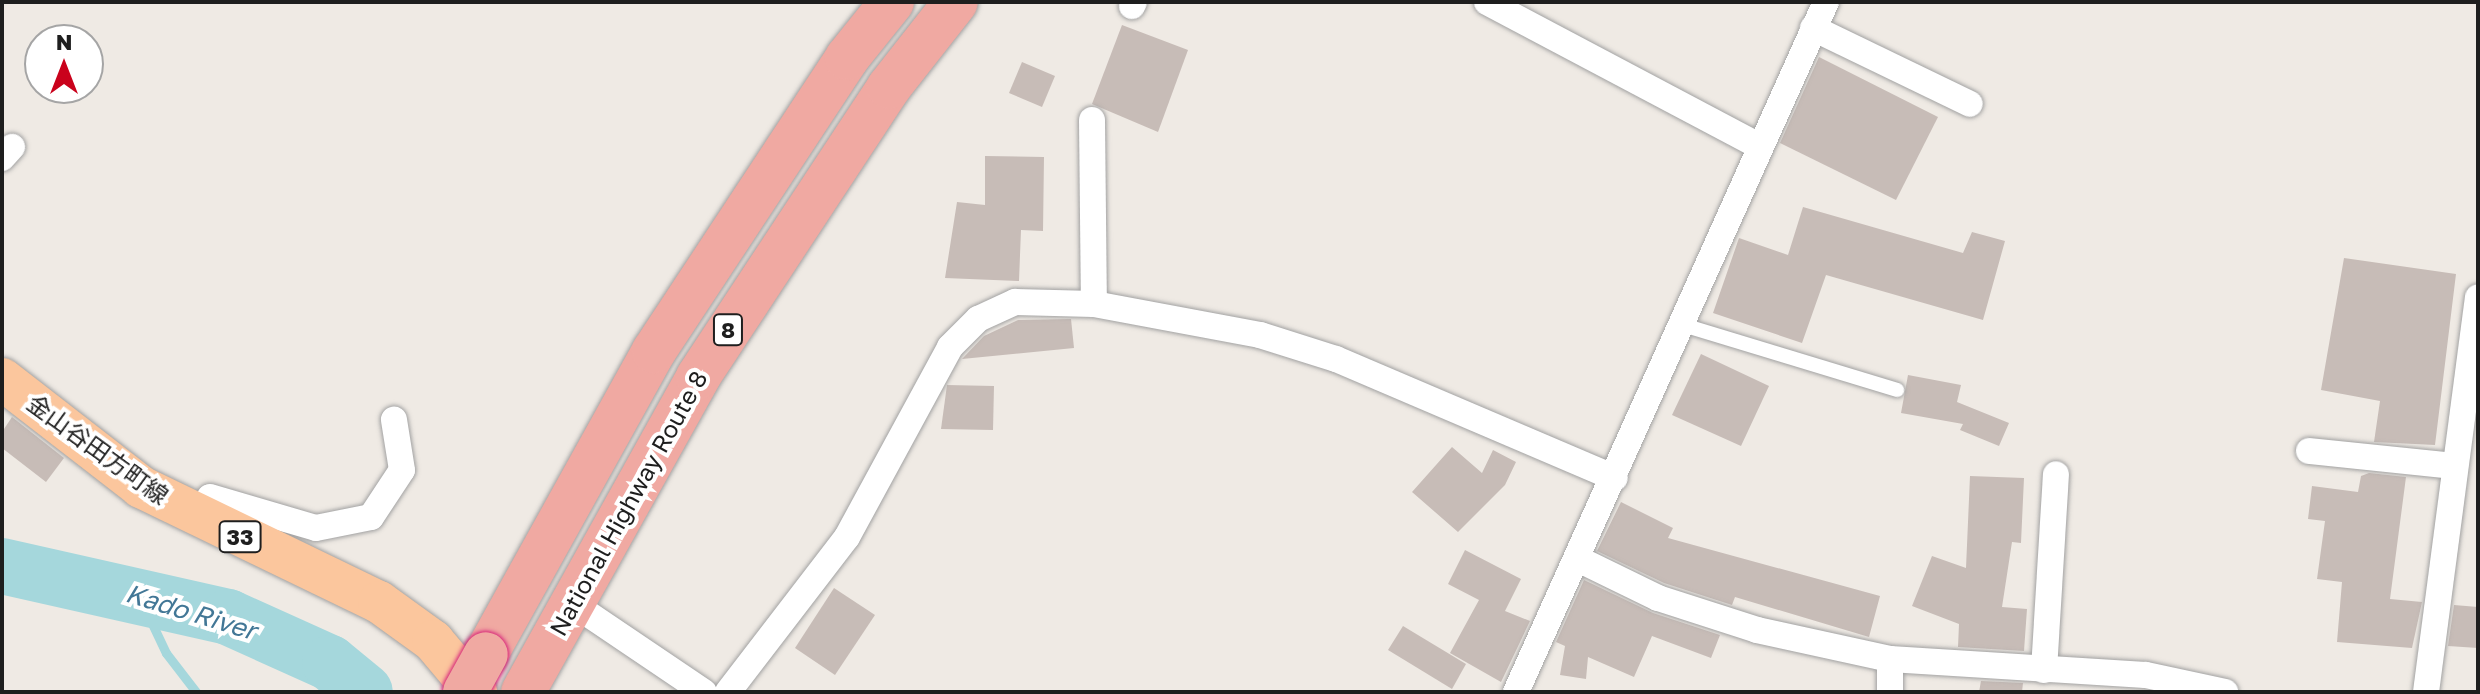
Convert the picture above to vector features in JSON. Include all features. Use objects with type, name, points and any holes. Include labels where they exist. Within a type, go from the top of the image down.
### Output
[{"type":"highway","name":"8","points":[[465,692],[481,673],[654,351],[805,120],[892,2]]},
{"type":"highway","name":"National Highway Route 8","points":[[527,685],[698,377],[780,247],[889,87],[956,2]]},
{"type":"main road","name":"金山谷田方町線","points":[[2,379],[141,487],[198,518],[379,602],[481,673]]},
{"type":"street","points":[[1487,2],[1757,145]]},
{"type":"street","points":[[1516,692],[1615,478],[1757,145],[1826,2]]},
{"type":"street","points":[[1813,28],[1970,104]]},
{"type":"street","points":[[1092,120],[1094,304]]},
{"type":"street","points":[[2426,692],[2453,466],[2478,297]]},
{"type":"street","points":[[728,692],[847,537],[950,347],[978,319],[1015,302],[1094,304],[1260,335],[1336,359],[1615,478]]},
{"type":"street","points":[[198,518],[210,497],[316,528],[371,517],[402,470],[394,420]]},
{"type":"street","points":[[2309,451],[2453,466]]},
{"type":"street","points":[[2044,670],[2056,474]]},
{"type":"street","points":[[1578,559],[1658,598],[1757,630],[1890,659],[2146,675],[2225,692]]},
{"type":"street","points":[[572,603],[704,692]]},
{"type":"street","points":[[1890,659],[1890,692]]},
{"type":"lane","points":[[1680,324],[1897,390]]},
{"type":"building","points":[[1122,25],[1188,50],[1158,132],[1092,104]]},
{"type":"building","points":[[1819,57],[1938,117],[1896,200],[1780,143]]},
{"type":"building","points":[[1022,62],[1055,76],[1042,107],[1009,93]]},
{"type":"building","points":[[985,156],[1044,157],[1043,231],[1021,230],[1019,281],[945,278],[957,202],[985,205]]},
{"type":"building","points":[[1803,207],[1963,253],[1972,232],[2005,241],[1983,320],[1826,275],[1802,343],[1713,313],[1739,238],[1788,255]]},
{"type":"building","points":[[2344,258],[2456,274],[2435,445],[2374,442],[2380,401],[2321,390]]},
{"type":"building","points":[[1071,319],[1074,348],[962,359],[984,336],[1018,320]]},
{"type":"building","points":[[1701,354],[1769,386],[1741,446],[1672,415]]},
{"type":"building","points":[[1908,375],[1961,385],[1957,402],[2009,423],[1999,446],[1960,430],[1963,424],[1901,413]]},
{"type":"building","points":[[947,385],[994,386],[993,430],[941,429]]},
{"type":"building","points":[[12,417],[64,458],[46,482],[2,448],[2,432]]},
{"type":"building","points":[[1452,447],[1482,473],[1493,450],[1516,462],[1505,485],[1458,532],[1412,492]]},
{"type":"building","points":[[2369,473],[2406,477],[2390,599],[2422,602],[2412,648],[2337,642],[2342,582],[2317,579],[2325,521],[2308,519],[2312,486],[2358,492],[2361,476]]},
{"type":"building","points":[[1970,476],[2024,478],[2021,543],[2012,542],[2002,607],[2027,609],[2024,651],[1958,647],[1959,624],[1912,606],[1932,556],[1966,568]]},
{"type":"building","points":[[1621,502],[1673,528],[1668,538],[1880,596],[1869,637],[1735,597],[1732,605],[1664,583],[1597,551]]},
{"type":"building","points":[[1465,550],[1521,579],[1505,611],[1530,621],[1501,682],[1450,653],[1479,600],[1448,584]]},
{"type":"building","points":[[1584,580],[1653,613],[1720,635],[1711,658],[1652,636],[1634,677],[1588,657],[1586,679],[1560,675],[1565,646],[1556,642]]},
{"type":"building","points":[[834,588],[875,615],[835,675],[795,648]]},
{"type":"building","points":[[2454,605],[2478,607],[2478,648],[2448,646]]},
{"type":"building","points":[[1403,626],[1466,664],[1452,689],[1388,650]]},
{"type":"building","points":[[1981,681],[2023,683],[2022,692],[1979,692]]},
{"type":"waterway","name":"Kado River","points":[[2,566],[228,617],[330,663],[365,692]]},
{"type":"waterway","points":[[138,594],[166,653],[196,692]]}]
